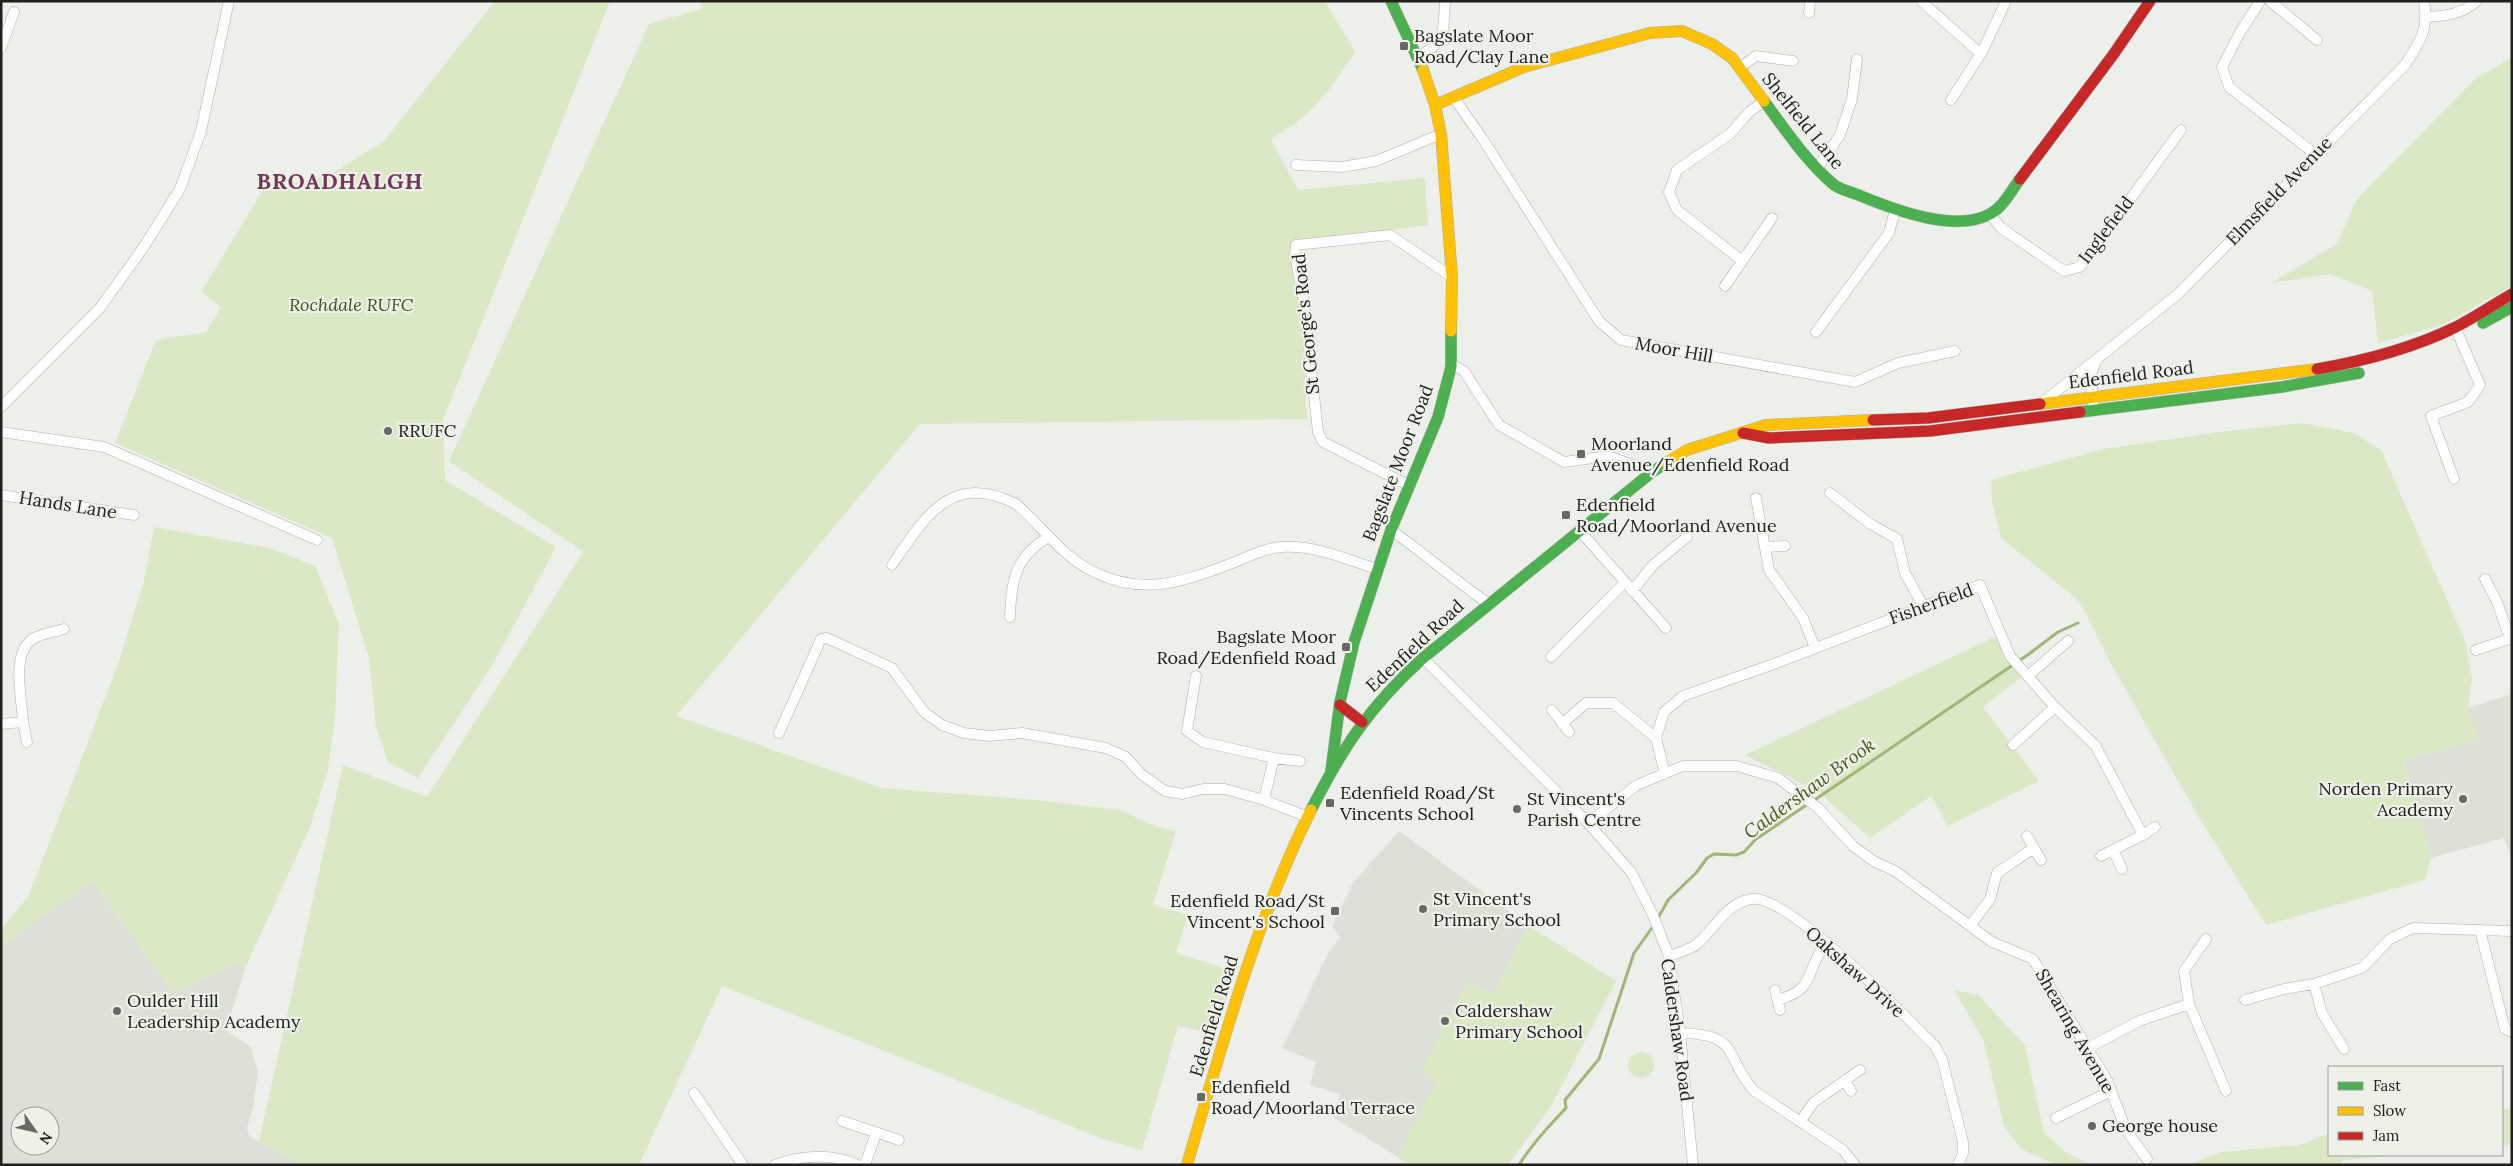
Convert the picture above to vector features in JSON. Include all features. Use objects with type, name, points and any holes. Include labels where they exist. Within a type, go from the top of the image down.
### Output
[{"type":"main road","name":"Bagslate Moor Road","points":[[1331,771],[1340,705],[1354,642],[1391,530],[1438,417],[1451,367],[1452,277],[1441,134],[1435,105],[1418,56],[1391,1]]},
{"type":"main road","name":"Shelfield Lane","points":[[1435,105],[1524,67],[1650,34],[1682,31],[1712,44],[1732,58],[1763,102],[1817,169],[1834,186],[1895,210],[1945,220],[1968,221],[1990,214],[1999,207],[2068,116],[2150,1]]},
{"type":"main road","name":"Edenfield Road","points":[[1187,1165],[1232,1011],[1273,895],[1331,771],[1362,722],[1391,687],[1423,658],[1488,603],[1652,472],[1687,450],[1766,425],[1928,418],[2280,375],[2356,362],[2457,332],[2512,294]]},
{"type":"main road","name":"Edenfield Road","points":[[1740,432],[1770,438],[1930,431],[2282,387],[2357,373],[2512,307]]},
{"type":"main road","points":[[1872,433],[1873,420]]},
{"type":"main road","points":[[1340,705],[1362,722]]},
{"type":"street","points":[[1,407],[100,308],[144,248],[180,189],[202,131],[229,1]]},
{"type":"street","points":[[1418,56],[1433,49],[1443,32],[1445,1]]},
{"type":"street","points":[[1809,13],[1810,1]]},
{"type":"street","points":[[1921,1],[1981,54]]},
{"type":"street","points":[[1951,100],[1981,54],[2006,1]]},
{"type":"street","points":[[2260,1],[2238,36],[2222,67],[2229,88],[2315,154]]},
{"type":"street","points":[[2270,1],[2317,40]]},
{"type":"street","name":"Elmsfield Avenue","points":[[2043,403],[2178,294],[2405,65],[2421,40],[2427,17],[2424,1]]},
{"type":"street","points":[[2427,17],[2449,16],[2468,9],[2477,1]]},
{"type":"street","points":[[1,48],[14,12]]},
{"type":"street","points":[[1739,68],[1756,56],[1792,62]]},
{"type":"street","points":[[1817,169],[1840,135],[1852,99],[1857,60]]},
{"type":"street","name":"Moor Hill","points":[[1454,98],[1482,138],[1599,321],[1621,340],[1855,382],[1898,362],[1956,351]]},
{"type":"street","points":[[1741,260],[1676,210],[1670,192],[1677,170],[1730,134],[1749,112],[1763,102]]},
{"type":"street","name":"Inglefield","points":[[1990,214],[2001,228],[2064,271],[2080,267],[2181,130]]},
{"type":"street","points":[[1296,165],[1342,167],[1376,161],[1441,134]]},
{"type":"street","points":[[1816,332],[1889,233],[1895,210]]},
{"type":"street","points":[[1725,286],[1741,260],[1772,218]]},
{"type":"street","name":"St George's Road","points":[[1410,486],[1323,442],[1318,432],[1304,303],[1295,255],[1296,245],[1390,235],[1452,277]]},
{"type":"street","points":[[2454,479],[2431,416],[2468,402],[2480,385],[2457,332]]},
{"type":"street","points":[[2094,411],[2091,374],[2098,359]]},
{"type":"street","points":[[1451,367],[1457,367],[1464,371],[1498,425],[1564,462],[1608,456],[1652,472]]},
{"type":"street","points":[[1,432],[104,447],[317,540]]},
{"type":"street","points":[[892,565],[930,513],[946,499],[960,494],[977,492],[1005,498],[1027,513],[1072,559],[1096,573],[1130,583],[1166,585],[1186,581],[1262,551],[1282,547],[1330,553],[1377,569]]},
{"type":"street","points":[[1830,493],[1869,523],[1897,539],[1905,573],[1923,606]]},
{"type":"street","name":"Hands Lane","points":[[1,495],[134,515]]},
{"type":"street","points":[[1756,498],[1770,570],[1803,618],[1815,648]]},
{"type":"street","points":[[1391,530],[1488,603]]},
{"type":"street","points":[[1579,530],[1666,628]]},
{"type":"street","points":[[1010,617],[1011,584],[1014,575],[1029,553],[1038,543],[1049,536]]},
{"type":"street","points":[[1632,590],[1653,565],[1687,537]]},
{"type":"street","points":[[1765,547],[1784,546]]},
{"type":"street","points":[[2476,650],[2511,639],[2498,602],[2485,578]]},
{"type":"street","points":[[1551,656],[1625,582]]},
{"type":"street","name":"Fisherfield","points":[[1656,738],[1664,712],[1683,696],[1815,648],[1980,584],[2010,656],[2026,671],[2055,707],[2095,745],[2143,835]]},
{"type":"street","points":[[27,742],[20,656],[32,640],[64,629]]},
{"type":"street","points":[[779,733],[817,646],[821,639],[827,638],[892,668],[924,712],[942,725],[964,733],[988,736],[1022,733],[1106,748],[1126,757],[1141,774],[1165,791],[1182,794],[1203,789],[1225,789],[1264,800],[1308,817]]},
{"type":"street","points":[[2026,671],[2062,655],[2062,645],[2068,641]]},
{"type":"street","name":"Caldershaw Road","points":[[1423,658],[1588,823],[1631,872],[1652,913],[1669,956],[1680,1033],[1693,1165]]},
{"type":"street","points":[[1196,676],[1187,731],[1203,742],[1274,758],[1300,761]]},
{"type":"street","points":[[1552,710],[1566,728],[1586,703],[1613,703],[1656,738],[1665,774]]},
{"type":"street","points":[[2013,745],[2055,707]]},
{"type":"street","points":[[1,724],[24,722]]},
{"type":"street","points":[[1264,800],[1274,758]]},
{"type":"street","name":"Shearing Avenue","points":[[1588,823],[1637,785],[1684,766],[1738,766],[1778,778],[1818,808],[1853,846],[1875,862],[1895,871],[1992,942],[2033,959],[2088,1048],[2111,1091],[2126,1130],[2147,1159]]},
{"type":"street","points":[[2101,856],[2155,827]]},
{"type":"street","points":[[2027,836],[2041,860]]},
{"type":"street","points":[[1970,926],[1990,899],[1997,873],[2034,848]]},
{"type":"street","points":[[2112,850],[2122,869]]},
{"type":"street","name":"Oakshaw Drive","points":[[1669,956],[1696,946],[1732,906],[1753,898],[1776,905],[1827,942],[1935,1046],[1942,1059],[1963,1142],[1963,1153],[1958,1165]]},
{"type":"street","points":[[2245,1000],[2284,989],[2314,984],[2362,968],[2390,939],[2413,928],[2512,931]]},
{"type":"street","points":[[2480,930],[2505,1029],[2512,1032]]},
{"type":"street","points":[[2206,939],[2184,971],[2189,1004],[2226,1091]]},
{"type":"street","points":[[1778,1000],[1798,993],[1805,986],[1814,961],[1827,942]]},
{"type":"street","points":[[2314,984],[2322,1013],[2344,1048]]},
{"type":"street","points":[[2088,1048],[2139,1022],[2189,1004]]},
{"type":"street","points":[[1680,1033],[1706,1033],[1718,1039],[1734,1056],[1744,1080],[1754,1091],[1843,1150],[1855,1165]]},
{"type":"street","points":[[1800,1122],[1814,1102],[1860,1070]]},
{"type":"street","points":[[1845,1080],[1851,1091]]},
{"type":"street","points":[[2056,1118],[2111,1091]]},
{"type":"street","points":[[694,1093],[743,1165]]},
{"type":"street","points":[[842,1121],[899,1140]]},
{"type":"street","points":[[865,1165],[876,1133]]},
{"type":"street","points":[[775,1165],[792,1158],[823,1156],[858,1165]]},
{"type":"shaded area","name":"Norden Primary Academy","points":[[2512,694],[2512,850],[2509,851],[2504,838],[2431,858],[2404,760],[2478,740],[2468,708]]},
{"type":"shaded area","name":"Caldershaw Primary School","points":[[1399,831],[1529,926],[1616,981],[1552,1104],[1508,1165],[1411,1165],[1334,1118],[1340,1094],[1310,1085],[1316,1062],[1282,1048],[1330,950],[1340,937],[1332,926],[1353,883]]},
{"type":"shaded area","name":"Oulder Hill Leadership Academy","points":[[92,881],[173,992],[238,963],[246,966],[226,1030],[251,1047],[258,1072],[253,1107],[247,1128],[249,1136],[301,1165],[1,1165],[1,946]]},
{"type":"green space","name":"Rochdale RUFC","points":[[495,1],[610,1],[443,420],[445,480],[556,547],[493,664],[418,778],[388,762],[376,727],[369,658],[332,538],[115,443],[156,340],[206,332],[221,307],[201,292],[263,190],[328,176],[384,141]]},
{"type":"green space","points":[[701,1],[1325,1],[1355,52],[1319,102],[1298,121],[1271,139],[1298,190],[1425,178],[1428,225],[1292,245],[1301,306],[1307,419],[920,424],[676,716],[882,788],[1038,800],[1120,810],[1154,826],[1176,831],[1153,905],[1188,915],[1176,953],[1234,971],[1215,1034],[1178,1026],[1142,1150],[1103,1139],[722,986],[639,1165],[301,1165],[259,1141],[343,765],[427,797],[583,552],[449,461],[649,24],[701,9]]},
{"type":"green space","points":[[2512,57],[2512,286],[2442,325],[2378,343],[2372,291],[2330,274],[2271,283],[2337,244],[2357,199],[2475,79]]},
{"type":"green space","points":[[2302,423],[2354,433],[2381,450],[2466,643],[2472,679],[2468,708],[2478,740],[2404,760],[2431,858],[2425,880],[2266,925],[2200,819],[2109,660],[2080,602],[2001,538],[1992,501],[1991,480],[2103,449],[2228,431]]},
{"type":"green space","points":[[154,527],[270,548],[315,566],[339,624],[335,715],[328,770],[310,827],[246,966],[238,963],[173,992],[92,881],[1,946],[1,929],[28,897],[117,667],[144,581]]},
{"type":"green space","points":[[2001,634],[2023,676],[1983,707],[2039,781],[1948,826],[1931,796],[1870,838],[1817,791],[1745,755]]},
{"type":"green space","points":[[1529,926],[1616,981],[1552,1104],[1508,1165],[1411,1165],[1397,1157],[1437,1080],[1421,1071],[1467,982],[1493,993]]},
{"type":"green space","points":[[1954,990],[1978,995],[2025,1045],[2044,1133],[2067,1153],[2091,1165],[2056,1165],[2021,1149],[2004,1126],[1983,1039]]},
{"type":"green space","points":[[1641,1052],[1650,1056],[1654,1065],[1650,1074],[1641,1078],[1632,1074],[1628,1065],[1632,1056]]},
{"type":"green space","points":[[2512,1108],[2512,1143],[2503,1146],[2503,1110]]},
{"type":"green space","points":[[2328,1133],[2328,1156],[2391,1156],[2343,1160],[2339,1165],[2187,1165],[2221,1152],[2300,1145]]},
{"type":"waterway","name":"Caldershaw Brook","points":[[1813,801],[2029,654],[2058,632],[2078,623]]},
{"type":"waterway","name":"Caldershaw Brook","points":[[1657,920],[1668,900],[1696,873],[1707,858],[1714,854],[1736,855],[1744,852],[1756,839],[1808,804]]},
{"type":"waterway","name":"Caldershaw Brook","points":[[1519,1165],[1535,1142],[1566,1108],[1565,1100],[1599,1059],[1634,953],[1654,925]]},
{"type":"traffic: fast","points":[[1391,1],[1423,70]]},
{"type":"traffic: fast","points":[[1764,101],[1804,155],[1833,184],[1908,213],[1943,220],[1960,221],[1976,219],[1995,211],[2020,179]]},
{"type":"traffic: fast","points":[[2483,323],[2512,307]]},
{"type":"traffic: fast","points":[[1331,771],[1340,702],[1354,642],[1391,530],[1438,417],[1451,367],[1451,331]]},
{"type":"traffic: fast","points":[[2080,412],[2282,387],[2359,373]]},
{"type":"traffic: fast","points":[[1311,810],[1335,766],[1359,728],[1404,676],[1423,658],[1652,472],[1666,463]]},
{"type":"traffic: slow","points":[[1435,105],[1524,67],[1650,33],[1682,31],[1712,44],[1732,58],[1764,101]]},
{"type":"traffic: slow","points":[[1423,70],[1435,105],[1441,134],[1452,277],[1451,331]]},
{"type":"traffic: slow","points":[[2040,404],[2317,369]]},
{"type":"traffic: slow","points":[[1666,463],[1687,450],[1766,425],[1873,420]]},
{"type":"traffic: slow","points":[[1187,1165],[1256,940],[1291,853],[1311,810]]},
{"type":"traffic: jam","points":[[2020,179],[2113,55],[2150,1]]},
{"type":"traffic: jam","points":[[2317,369],[2370,358],[2440,335],[2512,294]]},
{"type":"traffic: jam","points":[[1873,420],[1928,418],[2040,404]]},
{"type":"traffic: jam","points":[[1743,433],[1769,438],[1930,431],[2080,412]]},
{"type":"traffic: jam","points":[[1340,705],[1362,722]]},
{"type":"place","name":"Bagslate Moor Road/Clay Lane","points":[[1404,46]]},
{"type":"place","name":"RRUFC","points":[[388,431]]},
{"type":"place","name":"Moorland Avenue/Edenfield Road","points":[[1581,454]]},
{"type":"place","name":"Edenfield Road/Moorland Avenue","points":[[1566,515]]},
{"type":"place","name":"Bagslate Moor Road/Edenfield Road","points":[[1346,647]]},
{"type":"place","name":"Norden Primary Academy","points":[[2463,799]]},
{"type":"place","name":"Edenfield Road/St Vincents School","points":[[1330,803]]},
{"type":"place","name":"St Vincent's Parish Centre","points":[[1517,809]]},
{"type":"place","name":"St Vincent's Primary School","points":[[1423,909]]},
{"type":"place","name":"Edenfield Road/St Vincent's School","points":[[1335,911]]},
{"type":"place","name":"Oulder Hill Leadership Academy","points":[[117,1011]]},
{"type":"place","name":"Caldershaw Primary School","points":[[1445,1021]]},
{"type":"place","name":"Edenfield Road/Moorland Terrace","points":[[1201,1097]]},
{"type":"place","name":"George house","points":[[2092,1126]]},
{"type":"district","name":"BROADHALGH","points":[[340,181]]}]
